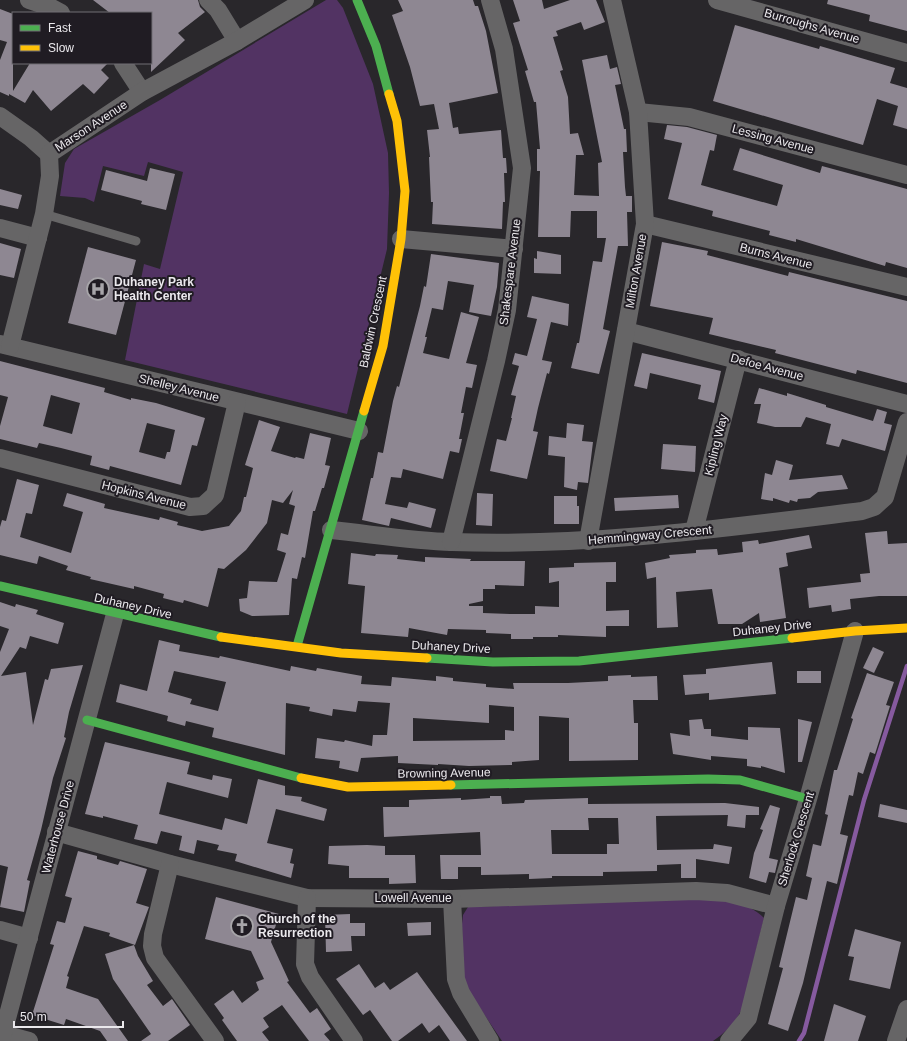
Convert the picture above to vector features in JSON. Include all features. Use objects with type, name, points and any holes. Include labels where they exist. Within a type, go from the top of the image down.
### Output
[{"type":"street","points":[[30,0],[59,12]]},
{"type":"street","points":[[208,0],[218,10],[237,41]]},
{"type":"street","name":"Marson Avenue","points":[[5,345],[44,214],[50,176],[49,154],[142,92],[237,41],[304,0]]},
{"type":"street","name":"Baldwin Crescent","points":[[297,646],[383,346],[401,239],[405,191],[397,121],[376,46],[356,0]]},
{"type":"street","name":"Shakespare Avenue","points":[[451,542],[496,361],[507,310],[522,168],[504,49],[490,0]]},
{"type":"street","name":"Milton Avenue","points":[[588,541],[645,224],[638,112],[612,0]]},
{"type":"street","name":"Burroughs Avenue","points":[[718,0],[907,53]]},
{"type":"street","points":[[124,64],[142,92]]},
{"type":"street","name":"Lessing Avenue","points":[[638,112],[689,117],[907,175]]},
{"type":"street","points":[[0,116],[31,138],[49,154]]},
{"type":"street","name":"Burns Avenue","points":[[645,224],[907,287]]},
{"type":"street","points":[[0,228],[38,238]]},
{"type":"street","points":[[401,239],[514,249]]},
{"type":"street","name":"Defoe Avenue","points":[[626,331],[907,404]]},
{"type":"street","name":"Shelley Avenue","points":[[5,345],[358,431]]},
{"type":"street","name":"Kipling Way","points":[[694,531],[738,359]]},
{"type":"street","name":"Hopkins Avenue","points":[[0,458],[197,507],[208,503],[215,495],[237,402]]},
{"type":"street","name":"Hemmingway Crescent","points":[[331,530],[451,542],[588,541],[694,531],[862,511],[874,507],[885,497],[907,422]]},
{"type":"street","name":"Duhaney Drive","points":[[0,586],[209,636],[297,646],[341,654],[493,662],[579,661],[855,631],[907,628]]},
{"type":"street","name":"Waterhouse Drive","points":[[2,1037],[115,614]]},
{"type":"street","name":"Sherlock Crescent","points":[[729,1041],[748,1018],[776,906],[808,799],[855,631]]},
{"type":"street","name":"Browning Avenue","points":[[87,720],[321,783],[348,787],[708,779],[740,780],[808,799]]},
{"type":"street","name":"Lowell Avenue","points":[[56,832],[170,864],[307,898],[452,899],[696,890],[727,893],[776,906]]},
{"type":"street","points":[[170,864],[153,934],[155,958],[215,1041]]},
{"type":"street","points":[[307,898],[305,964],[310,977],[354,1041]]},
{"type":"street","points":[[452,899],[456,979],[462,993],[490,1041]]},
{"type":"street","points":[[0,930],[29,938]]},
{"type":"street","points":[[896,1041],[907,1009]]},
{"type":"street","points":[[2,1037],[29,1041]]},
{"type":"lane","points":[[44,214],[136,241]]},
{"type":"shaded area","points":[[326,0],[337,0],[343,8],[373,84],[388,153],[389,193],[387,249],[347,414],[125,360],[144,264],[160,269],[183,172],[148,162],[144,176],[103,166],[94,202],[85,198],[60,196],[65,163],[74,149],[160,100]]},
{"type":"shaded area","points":[[702,899],[729,901],[754,910],[764,918],[742,1009],[730,1027],[713,1041],[502,1041],[463,983],[462,924],[463,915],[468,907]]},
{"type":"building","points":[[93,0],[198,0],[200,7],[205,12],[178,33],[185,40],[151,72],[152,12],[109,12]]},
{"type":"building","points":[[398,0],[473,0],[475,6],[478,6],[486,31],[498,93],[449,103],[453,128],[458,127],[459,134],[501,130],[503,158],[506,158],[507,173],[504,173],[505,202],[503,202],[502,229],[432,224],[433,202],[431,202],[430,157],[427,130],[439,129],[434,104],[420,106],[410,67],[392,15],[403,11]]},
{"type":"building","points":[[513,0],[542,0],[544,9],[570,0],[596,0],[605,22],[584,30],[581,22],[556,31],[558,36],[553,37],[563,70],[560,71],[568,97],[570,134],[578,133],[584,155],[576,155],[574,195],[599,196],[598,163],[602,162],[582,60],[607,55],[610,69],[617,67],[621,84],[615,85],[624,129],[626,129],[627,152],[623,152],[625,187],[626,196],[632,196],[632,212],[627,212],[628,246],[618,246],[603,329],[610,331],[599,374],[571,368],[577,343],[579,343],[593,261],[602,262],[606,238],[597,238],[597,211],[571,211],[570,237],[538,237],[540,171],[537,171],[537,149],[540,149],[536,102],[534,102],[525,71],[528,70],[513,23],[520,21]]},
{"type":"building","points":[[828,0],[907,0],[907,31],[869,21],[870,15],[827,4]]},
{"type":"building","points":[[0,9],[12,14],[13,91],[29,64],[107,64],[101,70],[109,78],[94,94],[83,84],[51,111],[33,90],[25,103],[9,94],[9,96],[0,92],[0,60],[7,42],[0,40]]},
{"type":"building","points":[[735,25],[819,49],[820,46],[895,68],[890,83],[907,88],[907,129],[893,125],[898,106],[877,99],[863,145],[713,101]]},
{"type":"building","points":[[667,125],[687,127],[717,135],[714,151],[710,150],[701,185],[777,206],[783,185],[733,170],[740,148],[820,173],[822,166],[907,189],[907,268],[886,262],[885,266],[796,239],[796,242],[769,235],[770,231],[712,216],[713,211],[668,199],[682,143],[664,139]]},
{"type":"building","points":[[150,168],[175,174],[166,210],[141,204],[142,201],[101,190],[106,170],[147,181]]},
{"type":"building","points":[[0,189],[22,195],[18,209],[0,205]]},
{"type":"building","points":[[662,242],[708,251],[707,255],[788,276],[789,272],[907,301],[907,383],[857,370],[856,374],[775,353],[776,350],[709,334],[713,318],[650,306]]},
{"type":"building","points":[[0,243],[21,249],[14,278],[0,275]]},
{"type":"building","points":[[88,247],[136,260],[116,335],[68,323]]},
{"type":"building","points":[[537,251],[561,255],[561,274],[534,273],[534,258],[537,259]]},
{"type":"building","points":[[431,254],[499,263],[497,287],[491,316],[469,312],[474,285],[448,281],[443,310],[432,308],[423,353],[449,359],[461,312],[479,317],[466,363],[477,365],[472,388],[466,387],[461,413],[464,413],[459,439],[462,439],[459,453],[450,451],[443,479],[403,469],[401,478],[391,477],[385,504],[407,508],[409,502],[436,509],[431,528],[391,518],[389,526],[362,520],[378,452],[383,453],[393,401],[397,386],[399,387],[424,286],[426,287]]},
{"type":"building","points":[[532,296],[569,304],[568,326],[551,322],[542,360],[552,362],[549,374],[547,373],[533,431],[538,432],[527,479],[490,471],[497,439],[506,441],[512,418],[516,396],[511,395],[519,366],[512,364],[515,353],[527,356],[537,319],[527,317]]},
{"type":"building","points":[[642,353],[721,371],[714,403],[698,399],[701,385],[650,373],[647,389],[634,386]]},
{"type":"building","points":[[0,361],[105,388],[104,392],[131,400],[131,398],[156,403],[205,418],[197,446],[192,445],[181,485],[110,466],[109,470],[90,465],[92,456],[61,448],[39,443],[37,448],[0,439],[0,426],[8,397],[0,395]],"holes":[[[51,395],[80,403],[72,434],[43,426]],[[147,423],[175,430],[170,452],[167,452],[165,459],[139,452]]]},
{"type":"building","points":[[759,388],[787,396],[787,393],[826,405],[826,407],[873,421],[877,409],[887,412],[884,423],[892,425],[885,451],[842,439],[839,447],[826,444],[831,424],[806,417],[801,427],[775,427],[757,423],[761,404],[754,404]]},
{"type":"building","points":[[259,420],[280,427],[271,451],[295,458],[304,459],[310,433],[331,438],[325,465],[330,466],[324,488],[322,488],[315,511],[313,511],[305,558],[302,557],[297,579],[292,578],[289,615],[252,616],[240,611],[239,599],[247,598],[249,581],[277,582],[286,553],[277,550],[281,533],[288,535],[295,506],[289,504],[293,490],[283,503],[272,500],[267,523],[246,550],[224,569],[218,568],[208,607],[184,600],[183,603],[163,598],[164,594],[134,586],[134,589],[90,579],[91,577],[66,570],[68,566],[39,556],[37,564],[0,555],[0,527],[2,520],[6,521],[17,479],[39,485],[32,514],[26,513],[20,537],[71,553],[83,512],[63,506],[67,493],[105,504],[104,508],[159,520],[160,517],[178,522],[177,525],[202,531],[229,526],[241,511],[244,497],[246,497],[253,468],[245,465]]},
{"type":"building","points":[[567,423],[584,425],[582,441],[593,442],[588,483],[578,482],[577,490],[564,487],[565,457],[548,455],[549,436],[566,438]]},
{"type":"building","points":[[663,444],[696,446],[695,472],[661,469]]},
{"type":"building","points":[[776,460],[793,465],[789,480],[842,475],[848,489],[818,492],[810,498],[798,499],[797,502],[790,500],[789,503],[773,498],[773,501],[761,499],[765,473],[772,475]]},
{"type":"building","points":[[477,493],[493,494],[492,526],[476,525]]},
{"type":"building","points":[[678,495],[679,508],[615,511],[614,498]]},
{"type":"building","points":[[554,496],[577,496],[577,506],[579,506],[579,524],[554,524]]},
{"type":"building","points":[[887,531],[888,544],[907,543],[907,596],[879,596],[850,599],[851,609],[832,612],[831,605],[809,608],[807,588],[861,582],[860,574],[870,573],[865,533]]},
{"type":"building","points":[[809,535],[812,548],[786,553],[788,566],[779,568],[786,618],[760,622],[759,613],[742,624],[718,624],[712,589],[676,592],[678,627],[657,628],[656,577],[647,579],[645,563],[670,558],[669,555],[696,553],[696,550],[717,549],[718,555],[743,552],[742,542],[758,540],[759,544]]},
{"type":"building","points":[[351,553],[375,556],[376,554],[398,555],[397,559],[425,562],[425,557],[471,559],[470,561],[525,561],[524,586],[495,585],[495,589],[483,589],[483,601],[469,604],[469,606],[483,606],[483,613],[511,614],[535,614],[535,606],[559,607],[559,581],[549,583],[549,568],[574,567],[574,563],[616,562],[616,582],[606,582],[606,611],[629,610],[629,626],[606,626],[606,637],[558,635],[558,637],[533,637],[533,639],[511,639],[511,634],[486,633],[486,630],[448,629],[447,635],[409,628],[408,637],[361,633],[365,586],[348,584]]},
{"type":"building","points":[[0,602],[15,607],[16,604],[38,610],[36,614],[64,623],[58,644],[30,636],[26,649],[20,647],[1,676],[26,672],[33,725],[45,679],[48,680],[51,669],[83,665],[69,712],[64,737],[66,738],[53,778],[41,830],[27,880],[30,881],[24,912],[0,907],[8,867],[0,865],[0,652],[9,629],[0,626]]},
{"type":"building","points":[[159,640],[180,645],[179,651],[219,658],[220,656],[290,671],[291,666],[316,671],[317,668],[362,676],[361,684],[391,686],[392,677],[436,681],[436,676],[453,678],[453,681],[486,684],[486,687],[514,689],[513,683],[568,683],[608,681],[608,676],[657,676],[658,700],[633,700],[634,723],[638,723],[638,760],[569,761],[569,718],[539,716],[539,760],[512,762],[512,765],[469,766],[398,763],[398,756],[361,758],[358,772],[339,768],[340,761],[315,758],[317,738],[344,742],[345,740],[372,746],[373,735],[387,735],[390,703],[358,701],[356,712],[333,709],[332,716],[309,711],[310,707],[286,703],[285,755],[212,737],[214,728],[186,721],[185,726],[167,721],[168,716],[116,702],[120,684],[147,691]],"holes":[[[174,671],[226,682],[218,711],[190,704],[192,699],[168,692]],[[489,705],[514,707],[514,731],[505,730],[505,740],[413,741],[413,718],[489,723]]]},
{"type":"building","points":[[873,647],[884,652],[874,673],[863,668]]},
{"type":"building","points":[[772,662],[776,694],[709,700],[709,693],[685,695],[683,675],[706,674],[706,669]]},
{"type":"building","points":[[797,671],[821,671],[821,683],[797,683]]},
{"type":"building","points":[[867,673],[894,682],[886,705],[890,706],[875,754],[870,752],[863,774],[858,772],[853,796],[849,795],[840,834],[848,836],[837,884],[827,881],[803,983],[788,1031],[768,1024],[783,968],[779,967],[796,897],[807,900],[812,878],[806,876],[813,844],[821,846],[828,815],[825,814],[834,770],[837,770],[853,719],[851,718]]},
{"type":"building","points":[[702,719],[704,729],[711,729],[711,736],[748,740],[748,727],[780,728],[785,773],[761,766],[761,768],[747,766],[747,759],[711,756],[711,760],[673,754],[670,733],[690,736],[689,720]]},
{"type":"building","points":[[798,719],[812,722],[802,762],[798,762]]},
{"type":"building","points":[[105,742],[190,762],[187,774],[212,780],[213,775],[232,779],[228,798],[167,782],[159,814],[222,830],[225,818],[247,824],[258,779],[285,786],[285,795],[302,797],[301,801],[327,809],[324,821],[276,809],[267,843],[293,849],[290,863],[294,864],[291,878],[235,861],[237,854],[217,850],[219,845],[197,840],[194,854],[179,850],[182,836],[161,831],[157,844],[134,839],[138,825],[103,816],[103,818],[85,814]]},
{"type":"building","points":[[490,796],[501,796],[502,804],[524,803],[525,800],[588,798],[588,804],[725,803],[759,807],[759,815],[746,815],[745,828],[727,826],[728,815],[656,816],[657,850],[713,849],[714,844],[732,847],[729,864],[696,859],[696,878],[681,878],[681,864],[657,865],[657,871],[603,872],[603,876],[552,876],[552,878],[529,879],[529,874],[481,875],[481,867],[458,867],[458,879],[441,879],[440,855],[481,855],[480,832],[384,837],[383,807],[409,807],[409,800],[461,798],[461,800],[490,798]],"holes":[[[588,818],[618,818],[619,844],[607,844],[607,854],[552,854],[551,830],[589,830]]]},
{"type":"building","points":[[880,804],[907,810],[907,823],[878,817]]},
{"type":"building","points":[[770,805],[780,808],[769,858],[778,860],[775,873],[769,872],[766,883],[749,878],[754,853],[763,830],[760,829]]},
{"type":"building","points":[[329,846],[385,846],[385,855],[415,855],[416,883],[389,884],[389,878],[349,878],[349,866],[328,864]]},
{"type":"building","points":[[78,851],[97,856],[97,859],[118,865],[120,861],[147,869],[136,903],[149,907],[135,945],[109,936],[110,933],[84,926],[67,976],[69,977],[66,988],[98,999],[128,1041],[107,1041],[100,1031],[66,1019],[64,1025],[32,1015],[54,945],[50,944],[57,921],[65,923],[72,898],[65,896]]},
{"type":"building","points":[[216,897],[279,914],[271,942],[289,981],[287,982],[310,1013],[317,1008],[331,1029],[324,1034],[330,1041],[309,1041],[282,1005],[263,1018],[269,1027],[262,1032],[269,1041],[237,1041],[222,1020],[224,1018],[214,1004],[233,990],[242,1003],[259,990],[256,982],[264,979],[251,951],[205,939]]},
{"type":"building","points":[[350,914],[350,923],[365,923],[365,936],[351,936],[352,951],[326,952],[325,915]]},
{"type":"building","points":[[431,922],[431,935],[408,936],[407,923]]},
{"type":"building","points":[[855,929],[901,942],[890,989],[849,980],[854,957],[848,956]]},
{"type":"building","points":[[134,945],[138,956],[153,981],[147,985],[163,1006],[172,999],[190,1025],[168,1041],[141,1041],[151,1034],[113,979],[105,954]]},
{"type":"building","points":[[359,964],[375,988],[384,982],[390,990],[417,972],[467,1041],[450,1041],[439,1025],[429,1033],[422,1023],[398,1041],[392,1041],[370,1010],[363,1015],[336,979]]},
{"type":"building","points":[[834,1004],[866,1016],[858,1041],[824,1041]]},
{"type":"waterway","points":[[799,1041],[804,1033],[864,800],[907,666]]},
{"type":"traffic: fast","points":[[357,0],[376,46],[389,94]]},
{"type":"traffic: fast","points":[[297,646],[364,411]]},
{"type":"traffic: fast","points":[[0,586],[221,637]]},
{"type":"traffic: fast","points":[[427,658],[493,662],[579,661],[792,638]]},
{"type":"traffic: fast","points":[[87,720],[301,778]]},
{"type":"traffic: fast","points":[[451,785],[708,779],[740,780],[808,799]]},
{"type":"traffic: slow","points":[[364,411],[383,346],[401,239],[405,191],[397,121],[389,94]]},
{"type":"traffic: slow","points":[[792,638],[855,631],[907,628]]},
{"type":"traffic: slow","points":[[221,637],[341,653],[427,658]]},
{"type":"traffic: slow","points":[[301,778],[348,787],[451,785]]},
{"type":"place","name":"Duhaney Park Health Center","points":[[98,289]]},
{"type":"place","name":"Church of the Resurrection","points":[[242,926]]}]
